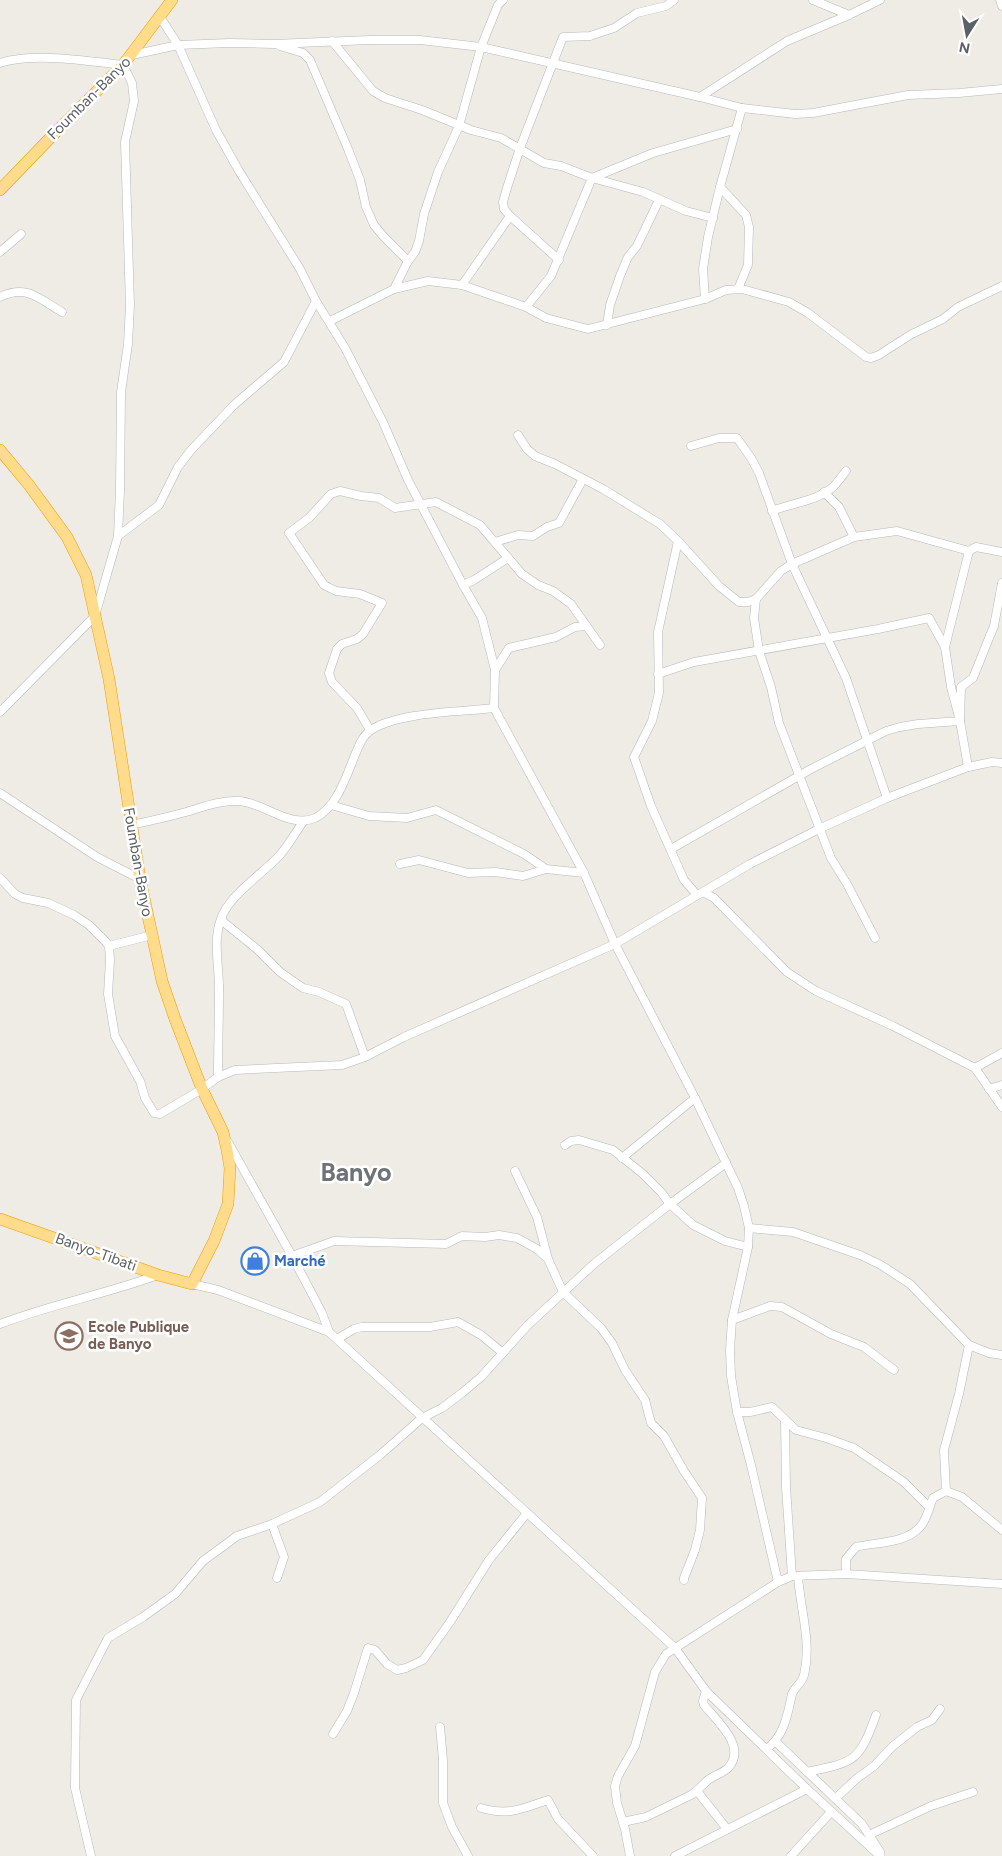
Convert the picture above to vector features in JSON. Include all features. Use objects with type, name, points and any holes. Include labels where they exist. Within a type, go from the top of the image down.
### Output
[{"type":"highway","name":"Foumban-Banyo","points":[[0,190],[123,65],[172,0]]},
{"type":"highway","name":"Foumban-Banyo","points":[[0,450],[29,485],[67,537],[86,574],[109,680],[140,879],[152,935],[170,1004],[202,1089],[223,1132],[230,1168],[228,1204],[214,1241],[192,1284]]},
{"type":"highway","name":"Banyo-Tibati","points":[[0,1219],[158,1275],[192,1284]]},
{"type":"street","points":[[394,289],[419,241],[424,214],[438,172],[459,126],[481,47],[498,5],[502,0]]},
{"type":"street","points":[[559,260],[510,216],[504,209],[503,202],[520,148],[562,37],[590,36],[614,28],[637,13],[666,6],[674,0]]},
{"type":"street","points":[[813,0],[849,15]]},
{"type":"street","points":[[700,97],[787,41],[879,0]]},
{"type":"street","points":[[1000,0],[1002,6]]},
{"type":"street","points":[[160,17],[178,45],[216,130],[239,171],[300,269],[316,301],[330,321],[383,422],[420,504],[482,618],[495,670],[494,708],[584,873],[615,944],[695,1098],[744,1206],[749,1228],[748,1247],[732,1320],[730,1361],[736,1412],[751,1465],[778,1582]]},
{"type":"street","points":[[132,55],[178,45],[420,40],[481,47],[769,113],[813,113],[908,95],[1002,90]]},
{"type":"street","points":[[332,42],[373,91],[385,98],[422,110],[459,126],[501,138],[544,163],[560,166],[592,178],[642,192],[686,211],[713,218]]},
{"type":"street","points":[[274,44],[303,53],[308,57],[348,149],[360,180],[366,207],[374,225],[408,261]]},
{"type":"street","points":[[0,63],[35,58],[84,60],[123,65],[132,83],[134,101],[125,142],[130,304],[128,344],[122,392],[118,536],[95,616],[0,712]]},
{"type":"street","points":[[705,298],[703,268],[708,237],[742,108]]},
{"type":"street","points":[[526,307],[551,276],[592,178],[653,153],[737,129]]},
{"type":"street","points":[[720,187],[746,214],[749,227],[748,265],[738,289]]},
{"type":"street","points":[[607,325],[610,305],[620,276],[628,257],[636,246],[659,200]]},
{"type":"street","points":[[462,285],[510,216]]},
{"type":"street","points":[[0,252],[21,234]]},
{"type":"street","points":[[330,321],[394,289],[428,281],[462,285],[526,307],[546,318],[582,329],[592,329],[705,298],[726,290],[738,289],[789,302],[808,313],[871,358],[890,349],[910,335],[943,319],[958,307],[1002,286]]},
{"type":"street","points":[[0,297],[15,291],[28,293],[35,295],[62,312]]},
{"type":"street","points":[[118,536],[159,505],[178,467],[191,450],[235,404],[284,362],[316,301]]},
{"type":"street","points":[[518,435],[530,452],[603,489],[655,521],[678,541],[719,586],[736,600],[748,602],[756,599],[781,572],[792,564],[854,538],[897,531],[969,551],[976,547],[1002,552]]},
{"type":"street","points":[[691,446],[719,438],[737,438],[751,458],[759,473],[792,564],[846,678],[887,798]]},
{"type":"street","points":[[772,511],[787,504],[804,501],[824,492],[833,486],[846,471]]},
{"type":"street","points":[[495,542],[518,535],[534,536],[547,527],[558,523],[583,479]]},
{"type":"street","points":[[370,730],[357,708],[332,682],[329,673],[337,649],[342,644],[357,639],[363,634],[382,603],[360,594],[336,591],[324,585],[289,533],[310,518],[331,494],[340,491],[379,498],[395,508],[436,502],[480,525],[522,574],[538,585],[553,591],[571,604],[600,645]]},
{"type":"street","points":[[824,492],[839,507],[854,538]]},
{"type":"street","points":[[678,541],[658,632],[659,693],[652,721],[634,757],[651,806],[684,880],[700,893],[714,898],[787,972],[799,981],[816,991],[915,1036],[975,1068],[1002,1107]]},
{"type":"street","points":[[945,647],[969,551]]},
{"type":"street","points":[[463,585],[508,558]]},
{"type":"street","points":[[960,721],[961,687],[974,678],[994,626],[1002,583]]},
{"type":"street","points":[[756,599],[754,618],[759,651],[771,686],[779,723],[831,858],[875,938]]},
{"type":"street","points":[[658,674],[694,662],[878,630],[929,618],[945,647],[951,687],[960,721],[968,767]]},
{"type":"street","points":[[495,670],[509,648],[556,637],[575,627],[586,626]]},
{"type":"street","points":[[131,825],[224,802],[239,801],[302,822],[326,811],[331,805],[360,742],[370,730],[388,721],[437,713],[494,708]]},
{"type":"street","points":[[671,849],[866,741],[900,726],[960,721]]},
{"type":"street","points":[[0,878],[15,894],[23,898],[48,903],[74,915],[102,936],[109,946],[108,994],[115,1036],[140,1081],[150,1109],[154,1113],[160,1114],[202,1089],[218,1077],[235,1070],[342,1064],[365,1057],[404,1037],[615,944],[750,864],[819,829],[887,798],[968,767],[992,762],[1002,763]]},
{"type":"street","points":[[0,793],[97,856],[140,879]]},
{"type":"street","points":[[331,805],[370,816],[407,818],[436,810],[524,854],[546,870]]},
{"type":"street","points":[[218,1077],[217,1026],[219,991],[216,951],[218,928],[224,912],[238,894],[280,855],[302,822]]},
{"type":"street","points":[[400,864],[420,860],[468,873],[495,872],[523,876],[546,870],[584,873]]},
{"type":"street","points":[[221,920],[258,950],[280,972],[303,988],[319,992],[346,1004],[365,1057]]},
{"type":"street","points":[[109,946],[152,935]]},
{"type":"street","points":[[975,1068],[1002,1053]]},
{"type":"street","points":[[988,1089],[1002,1085]]},
{"type":"street","points":[[622,1158],[695,1098]]},
{"type":"street","points":[[223,1132],[292,1256],[322,1313],[329,1332]]},
{"type":"street","points":[[565,1144],[574,1140],[606,1146],[618,1153],[657,1188],[670,1204],[693,1225],[736,1245],[748,1247]]},
{"type":"street","points":[[91,1856],[75,1788],[76,1700],[108,1638],[143,1617],[175,1594],[203,1561],[237,1536],[272,1524],[320,1502],[380,1455],[422,1418],[442,1408],[462,1393],[481,1377],[528,1325],[595,1263],[726,1163]]},
{"type":"street","points":[[515,1171],[537,1217],[548,1259],[563,1292],[601,1328],[612,1343],[625,1370],[645,1400],[651,1423],[664,1436],[702,1498],[700,1530],[684,1580]]},
{"type":"street","points":[[749,1228],[793,1232],[860,1255],[881,1265],[910,1284],[969,1345],[989,1353],[1001,1355]]},
{"type":"street","points":[[292,1256],[334,1241],[446,1244],[462,1236],[485,1237],[499,1235],[517,1238],[537,1249],[548,1259]]},
{"type":"street","points":[[0,1324],[89,1298],[158,1275]]},
{"type":"street","points":[[192,1284],[218,1290],[329,1332],[675,1648],[706,1691],[807,1790],[881,1856]]},
{"type":"street","points":[[732,1320],[770,1306],[782,1307],[831,1334],[864,1347],[894,1370]]},
{"type":"street","points":[[337,1339],[354,1329],[362,1327],[430,1327],[458,1322],[481,1335],[503,1353]]},
{"type":"street","points":[[946,1491],[944,1450],[960,1394],[969,1345]]},
{"type":"street","points":[[736,1412],[750,1412],[772,1407],[796,1430],[854,1448],[904,1482],[929,1507]]},
{"type":"street","points":[[767,1749],[776,1742],[784,1728],[793,1692],[802,1681],[805,1670],[806,1622],[795,1576],[786,1486],[785,1420]]},
{"type":"street","points":[[846,1574],[846,1559],[856,1547],[897,1540],[910,1534],[920,1527],[927,1516],[932,1498],[946,1491],[962,1497],[1002,1530]]},
{"type":"street","points":[[333,1734],[347,1711],[368,1648],[375,1650],[387,1664],[397,1670],[423,1660],[450,1622],[489,1560],[528,1513]]},
{"type":"street","points":[[272,1524],[284,1557],[277,1578]]},
{"type":"street","points":[[630,1856],[617,1803],[615,1786],[618,1776],[635,1746],[655,1672],[666,1654],[778,1582],[795,1576],[846,1574],[1002,1584]]},
{"type":"street","points":[[623,1822],[646,1817],[697,1791],[709,1779],[730,1766],[734,1759],[735,1749],[730,1735],[704,1706],[703,1701],[706,1691]]},
{"type":"street","points":[[836,1798],[855,1780],[874,1766],[893,1746],[917,1727],[932,1720],[940,1709]]},
{"type":"street","points":[[807,1772],[840,1765],[856,1756],[863,1749],[876,1715]]},
{"type":"street","points":[[440,1727],[443,1760],[443,1803],[452,1827],[468,1856]]},
{"type":"street","points":[[776,1742],[862,1824],[881,1856]]},
{"type":"street","points":[[675,1856],[807,1790]]},
{"type":"street","points":[[697,1791],[727,1829]]},
{"type":"street","points":[[870,1835],[932,1806],[973,1792]]},
{"type":"street","points":[[481,1808],[498,1812],[517,1811],[548,1800],[558,1819],[593,1856]]},
{"type":"street","points":[[791,1856],[831,1812]]},
{"type":"place","name":"Marché","points":[[255,1261]]},
{"type":"place","name":"Ecole Publique de Banyo","points":[[69,1336]]},
{"type":"district","name":"Banyo","points":[[356,1172]]}]
